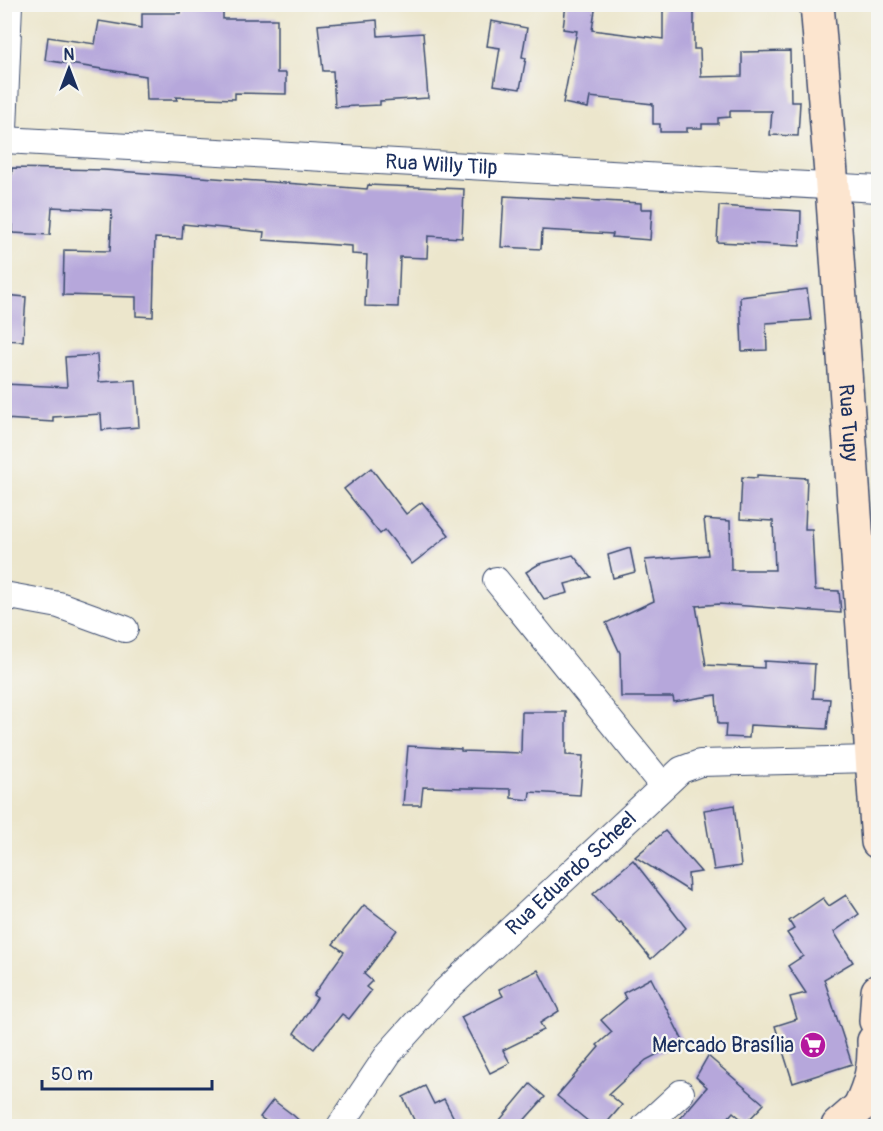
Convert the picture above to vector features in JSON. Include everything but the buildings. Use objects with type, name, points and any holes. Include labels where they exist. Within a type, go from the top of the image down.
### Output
[{"type":"main road","name":"Rua Tupy","points":[[816,4],[832,186],[879,842]]},
{"type":"street","points":[[4,130],[9,4]]},
{"type":"street","name":"Rua Willy Tilp","points":[[4,140],[879,189]]},
{"type":"street","points":[[496,580],[663,786]]},
{"type":"street","points":[[4,595],[59,605],[125,629]]},
{"type":"street","name":"Rua Eduardo Scheel","points":[[340,1126],[367,1082],[418,1018],[506,932],[681,770],[700,763],[873,759]]},
{"type":"street","points":[[645,1126],[681,1093]]},
{"type":"place","name":"Mercado Brasília","points":[[813,1045]]}]
